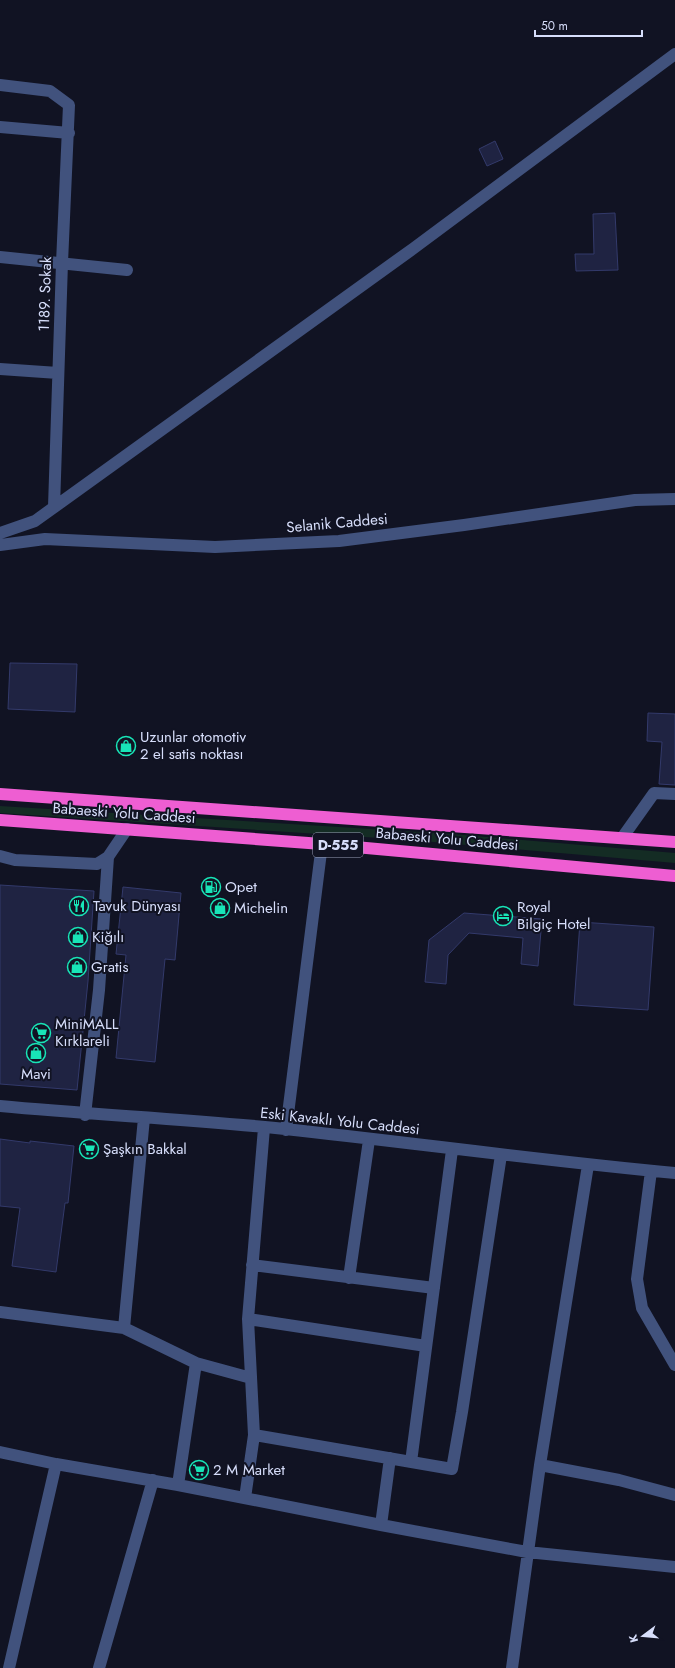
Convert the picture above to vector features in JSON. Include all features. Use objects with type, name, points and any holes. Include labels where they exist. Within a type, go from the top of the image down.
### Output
[{"type":"highway","name":"Babaeski Yolu Caddesi","points":[[0,794],[675,842]]},
{"type":"highway","name":"Babaeski Yolu Caddesi","points":[[0,820],[322,844],[675,876]]},
{"type":"street","points":[[0,533],[35,521],[414,248],[675,54]]},
{"type":"street","name":"1189. Sokak","points":[[0,85],[50,91],[70,105],[62,263],[54,507]]},
{"type":"street","points":[[0,127],[69,133]]},
{"type":"street","points":[[0,257],[126,270]]},
{"type":"street","points":[[0,369],[58,373]]},
{"type":"street","name":"Selanik Caddesi","points":[[0,545],[45,539],[215,547],[339,541],[464,525],[635,500],[675,499]]},
{"type":"street","points":[[622,838],[654,793],[675,794]]},
{"type":"street","points":[[0,856],[14,860],[98,864],[108,857],[127,829]]},
{"type":"street","points":[[286,1130],[322,844]]},
{"type":"street","points":[[85,1114],[98,990],[108,857]]},
{"type":"street","name":"Eski Kavaklı Yolu Caddesi","points":[[0,1106],[286,1130],[452,1150],[675,1173]]},
{"type":"street","points":[[124,1328],[144,1118]]},
{"type":"street","points":[[245,1498],[254,1435],[248,1319],[264,1128]]},
{"type":"street","points":[[349,1278],[369,1140]]},
{"type":"street","points":[[411,1462],[452,1150]]},
{"type":"street","points":[[254,1435],[452,1469],[501,1155]]},
{"type":"street","points":[[512,1668],[540,1465],[588,1165]]},
{"type":"street","points":[[651,1171],[637,1280],[642,1308],[675,1365]]},
{"type":"street","points":[[252,1265],[434,1288]]},
{"type":"street","points":[[0,1312],[124,1328],[196,1363],[251,1378]]},
{"type":"street","points":[[248,1319],[426,1346]]},
{"type":"street","points":[[178,1485],[196,1363]]},
{"type":"street","points":[[0,1452],[56,1464],[153,1480],[527,1552],[675,1567]]},
{"type":"street","points":[[381,1525],[390,1458]]},
{"type":"street","points":[[9,1668],[56,1464]]},
{"type":"street","points":[[540,1465],[619,1480],[675,1495]]},
{"type":"street","points":[[99,1668],[153,1480]]},
{"type":"green space","points":[[0,806],[452,834],[675,853],[675,863],[410,840],[0,813]]},
{"type":"building","points":[[495,141],[503,159],[487,166],[479,149]]},
{"type":"building","points":[[615,213],[618,270],[576,271],[575,254],[594,254],[593,214]]},
{"type":"building","points":[[10,663],[77,664],[75,712],[8,709]]},
{"type":"building","points":[[648,713],[675,714],[675,785],[659,784],[662,742],[647,741]]},
{"type":"building","name":"MiniMALL Kırklareli","points":[[0,885],[94,891],[88,981],[77,1090],[0,1084]]},
{"type":"building","points":[[123,887],[181,893],[175,960],[165,959],[155,1062],[116,1058],[126,955],[116,954]]},
{"type":"building","points":[[464,913],[542,919],[538,966],[521,964],[523,938],[469,933],[448,955],[446,984],[425,982],[429,940]]},
{"type":"building","points":[[580,922],[654,927],[648,1010],[574,1005]]},
{"type":"building","points":[[0,1139],[74,1146],[68,1203],[65,1203],[56,1272],[12,1266],[20,1208],[0,1206]]},
{"type":"place","name":"Uzunlar otomotiv 2 el satis noktası","points":[[126,746]]},
{"type":"place","name":"Opet","points":[[211,887]]},
{"type":"place","name":"Tavuk Dünyası","points":[[79,906]]},
{"type":"place","name":"Michelin","points":[[220,908]]},
{"type":"place","name":"Royal Bilgiç Hotel","points":[[503,916]]},
{"type":"place","name":"Kiğılı","points":[[78,937]]},
{"type":"place","name":"Gratis","points":[[77,967]]},
{"type":"place","name":"MiniMALL Kırklareli","points":[[41,1033]]},
{"type":"place","name":"Mavi","points":[[36,1053]]},
{"type":"place","name":"Şaşkın Bakkal","points":[[89,1149]]},
{"type":"place","name":"2 M Market","points":[[199,1470]]}]
